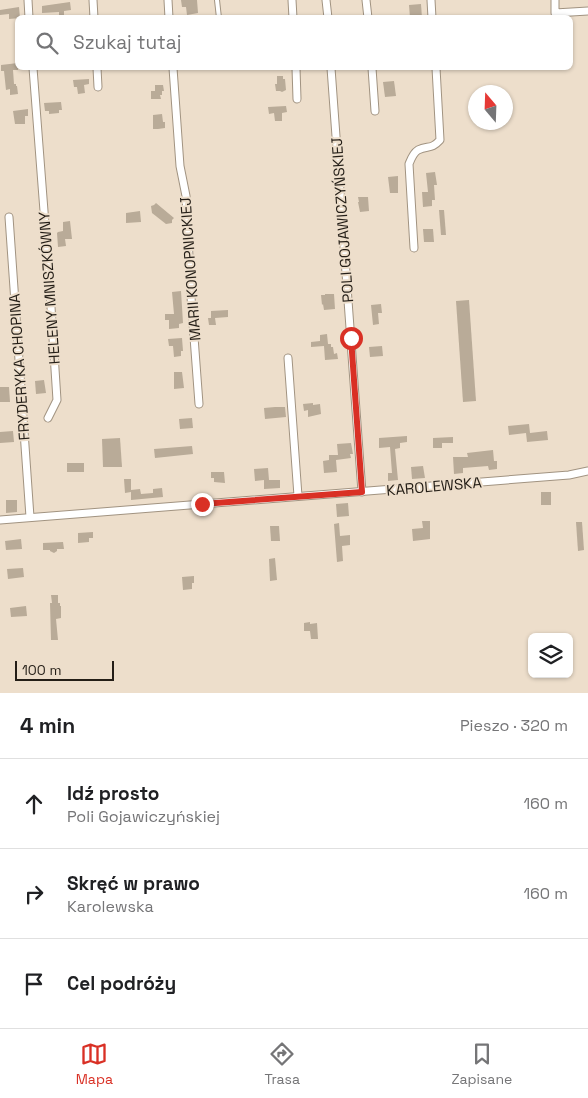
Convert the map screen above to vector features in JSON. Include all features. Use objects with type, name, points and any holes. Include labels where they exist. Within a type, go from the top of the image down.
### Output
[{"type":"street","points":[[28,0],[29,15]]},
{"type":"street","points":[[93,0],[94,15]]},
{"type":"street","points":[[168,0],[169,15]]},
{"type":"street","points":[[292,0],[293,15]]},
{"type":"street","points":[[326,0],[328,15]]},
{"type":"street","points":[[366,0],[368,15]]},
{"type":"street","points":[[431,0],[432,15]]},
{"type":"street","points":[[554,0],[555,13],[588,11]]},
{"type":"street","name":"HELENY MNISZKÓWNY","points":[[33,70],[57,400],[48,418]]},
{"type":"street","points":[[97,70],[98,87]]},
{"type":"street","name":"MARII KONOPNICKIEJ","points":[[173,70],[180,166],[186,196],[199,404]]},
{"type":"street","points":[[296,70],[298,99]]},
{"type":"street","name":"POLI GOJAWICZYŃSKIEJ","points":[[331,70],[362,492]]},
{"type":"street","points":[[372,70],[375,111]]},
{"type":"street","points":[[414,248],[409,164],[412,156],[418,151],[435,145],[440,140],[436,70]]},
{"type":"street","name":"FRYDERYKA CHOPINA","points":[[9,217],[30,517]]},
{"type":"street","points":[[288,358],[298,496]]},
{"type":"street","name":"KAROLEWSKA","points":[[0,520],[569,475],[588,471]]},
{"type":"lane","points":[[217,0],[219,15]]},
{"type":"building","points":[[181,0],[197,0],[198,13],[187,15],[186,7],[182,7]]},
{"type":"building","points":[[70,2],[71,10],[64,11],[64,15],[59,15],[59,12],[42,13],[42,6]]},
{"type":"building","points":[[421,4],[422,15],[410,15],[409,5]]},
{"type":"building","points":[[19,7],[20,15],[15,15],[15,18],[9,19],[9,14],[0,15],[0,10]]},
{"type":"building","points":[[15,63],[15,70],[13,70],[14,84],[17,86],[18,94],[10,95],[10,89],[6,90],[4,71],[1,71],[1,65]]},
{"type":"building","points":[[277,76],[283,76],[283,79],[285,79],[286,90],[282,92],[276,91]]},
{"type":"building","points":[[89,79],[89,84],[84,85],[85,93],[78,94],[73,80]]},
{"type":"building","points":[[394,81],[396,96],[385,97],[383,82]]},
{"type":"building","points":[[155,85],[163,85],[164,91],[160,95],[161,99],[151,99],[151,91],[155,91]]},
{"type":"building","points":[[61,102],[62,110],[59,110],[59,113],[49,114],[49,111],[45,111],[44,103]]},
{"type":"building","points":[[286,106],[287,112],[282,113],[282,121],[275,121],[274,113],[269,114],[268,107]]},
{"type":"building","points":[[28,109],[28,116],[25,116],[25,124],[15,124],[13,111]]},
{"type":"building","points":[[162,114],[165,128],[153,129],[153,115]]},
{"type":"building","points":[[435,172],[437,185],[434,185],[435,200],[432,200],[432,206],[423,207],[422,192],[428,192],[426,173]]},
{"type":"building","points":[[398,176],[398,193],[390,193],[388,177]]},
{"type":"building","points":[[358,197],[368,197],[369,211],[360,212]]},
{"type":"building","points":[[156,203],[174,218],[172,223],[166,224],[152,213],[151,206]]},
{"type":"building","points":[[439,210],[444,210],[446,235],[441,235]]},
{"type":"building","points":[[140,211],[141,222],[126,223],[126,213]]},
{"type":"building","points":[[70,221],[72,239],[65,239],[66,246],[58,247],[57,233],[63,231],[63,222]]},
{"type":"building","points":[[423,229],[433,229],[434,242],[424,242]]},
{"type":"building","points":[[181,291],[183,323],[179,324],[179,328],[169,329],[169,320],[165,320],[165,314],[174,314],[172,292]]},
{"type":"building","points":[[334,294],[335,309],[324,310],[321,295]]},
{"type":"building","points":[[469,300],[476,401],[463,402],[456,301]]},
{"type":"building","points":[[381,304],[382,313],[378,313],[379,324],[373,325],[371,305]]},
{"type":"building","points":[[228,310],[228,317],[215,318],[216,325],[209,325],[208,318],[211,318],[211,311]]},
{"type":"building","points":[[327,334],[328,344],[331,344],[331,347],[333,347],[334,354],[337,353],[338,359],[325,360],[324,346],[311,347],[311,342],[320,341],[320,335]]},
{"type":"building","points":[[182,338],[183,351],[181,351],[181,356],[174,357],[173,346],[169,346],[168,339]]},
{"type":"building","points":[[382,346],[383,356],[370,357],[369,347]]},
{"type":"building","points":[[174,372],[182,372],[184,388],[174,389]]},
{"type":"building","points":[[44,380],[46,393],[36,394],[35,381]]},
{"type":"building","points":[[0,387],[9,387],[10,402],[0,402]]},
{"type":"building","points":[[313,403],[313,405],[320,404],[321,414],[308,417],[308,410],[304,411],[303,404]]},
{"type":"building","points":[[285,407],[286,417],[265,419],[264,408]]},
{"type":"building","points":[[192,418],[193,428],[180,429],[179,419]]},
{"type":"building","points":[[529,424],[530,433],[547,431],[548,440],[527,442],[526,433],[509,435],[508,426]]},
{"type":"building","points":[[13,431],[14,442],[0,443],[0,432]]},
{"type":"building","points":[[407,436],[407,442],[400,443],[400,448],[395,449],[398,480],[388,481],[388,473],[392,473],[390,447],[379,448],[379,438]]},
{"type":"building","points":[[453,437],[453,443],[442,443],[442,448],[433,448],[433,438]]},
{"type":"building","points":[[120,438],[122,467],[103,467],[102,439]]},
{"type":"building","points":[[351,443],[353,454],[350,454],[351,458],[336,460],[337,472],[324,473],[323,461],[329,460],[329,455],[338,455],[337,444]]},
{"type":"building","points":[[192,446],[193,454],[155,458],[154,449]]},
{"type":"building","points":[[493,450],[494,461],[497,461],[497,469],[489,470],[488,466],[463,468],[463,473],[454,474],[453,457],[468,457],[467,453]]},
{"type":"building","points":[[67,463],[84,463],[84,472],[67,472]]},
{"type":"building","points":[[423,466],[425,478],[412,479],[411,467]]},
{"type":"building","points":[[268,468],[269,480],[280,480],[280,488],[264,489],[264,480],[255,481],[254,469]]},
{"type":"building","points":[[211,472],[224,472],[225,483],[214,482],[214,478],[211,478]]},
{"type":"building","points":[[124,479],[131,479],[131,490],[140,489],[141,494],[153,493],[153,489],[162,488],[163,497],[131,500],[131,492],[125,493]]},
{"type":"building","points":[[541,492],[551,492],[551,505],[541,505]]},
{"type":"building","points":[[6,500],[17,500],[17,512],[6,513]]},
{"type":"building","points":[[348,503],[349,516],[337,517],[336,504]]},
{"type":"building","points":[[422,521],[430,521],[430,539],[413,541],[412,529],[423,528]]},
{"type":"building","points":[[576,522],[582,522],[584,550],[578,551]]},
{"type":"building","points":[[339,523],[340,536],[350,535],[350,545],[342,546],[343,561],[337,562],[334,524]]},
{"type":"building","points":[[270,526],[279,526],[280,541],[271,541]]},
{"type":"building","points":[[93,532],[93,538],[89,538],[89,542],[78,543],[78,533]]},
{"type":"building","points":[[21,539],[22,549],[6,550],[5,541]]},
{"type":"building","points":[[63,542],[64,549],[57,549],[54,553],[50,550],[43,550],[43,543]]},
{"type":"building","points":[[275,558],[277,580],[270,581],[269,559]]},
{"type":"building","points":[[23,568],[24,577],[8,579],[7,569]]},
{"type":"building","points":[[194,576],[192,589],[183,590],[182,577]]},
{"type":"building","points":[[51,595],[58,595],[58,603],[61,606],[61,618],[56,619],[58,640],[51,640]]},
{"type":"building","points":[[26,606],[27,616],[11,617],[10,608]]},
{"type":"building","points":[[310,622],[310,624],[317,623],[318,639],[311,639],[310,631],[304,631],[304,623]]},
{"type":"route","points":[[202,504],[362,492],[351,338]]}]
